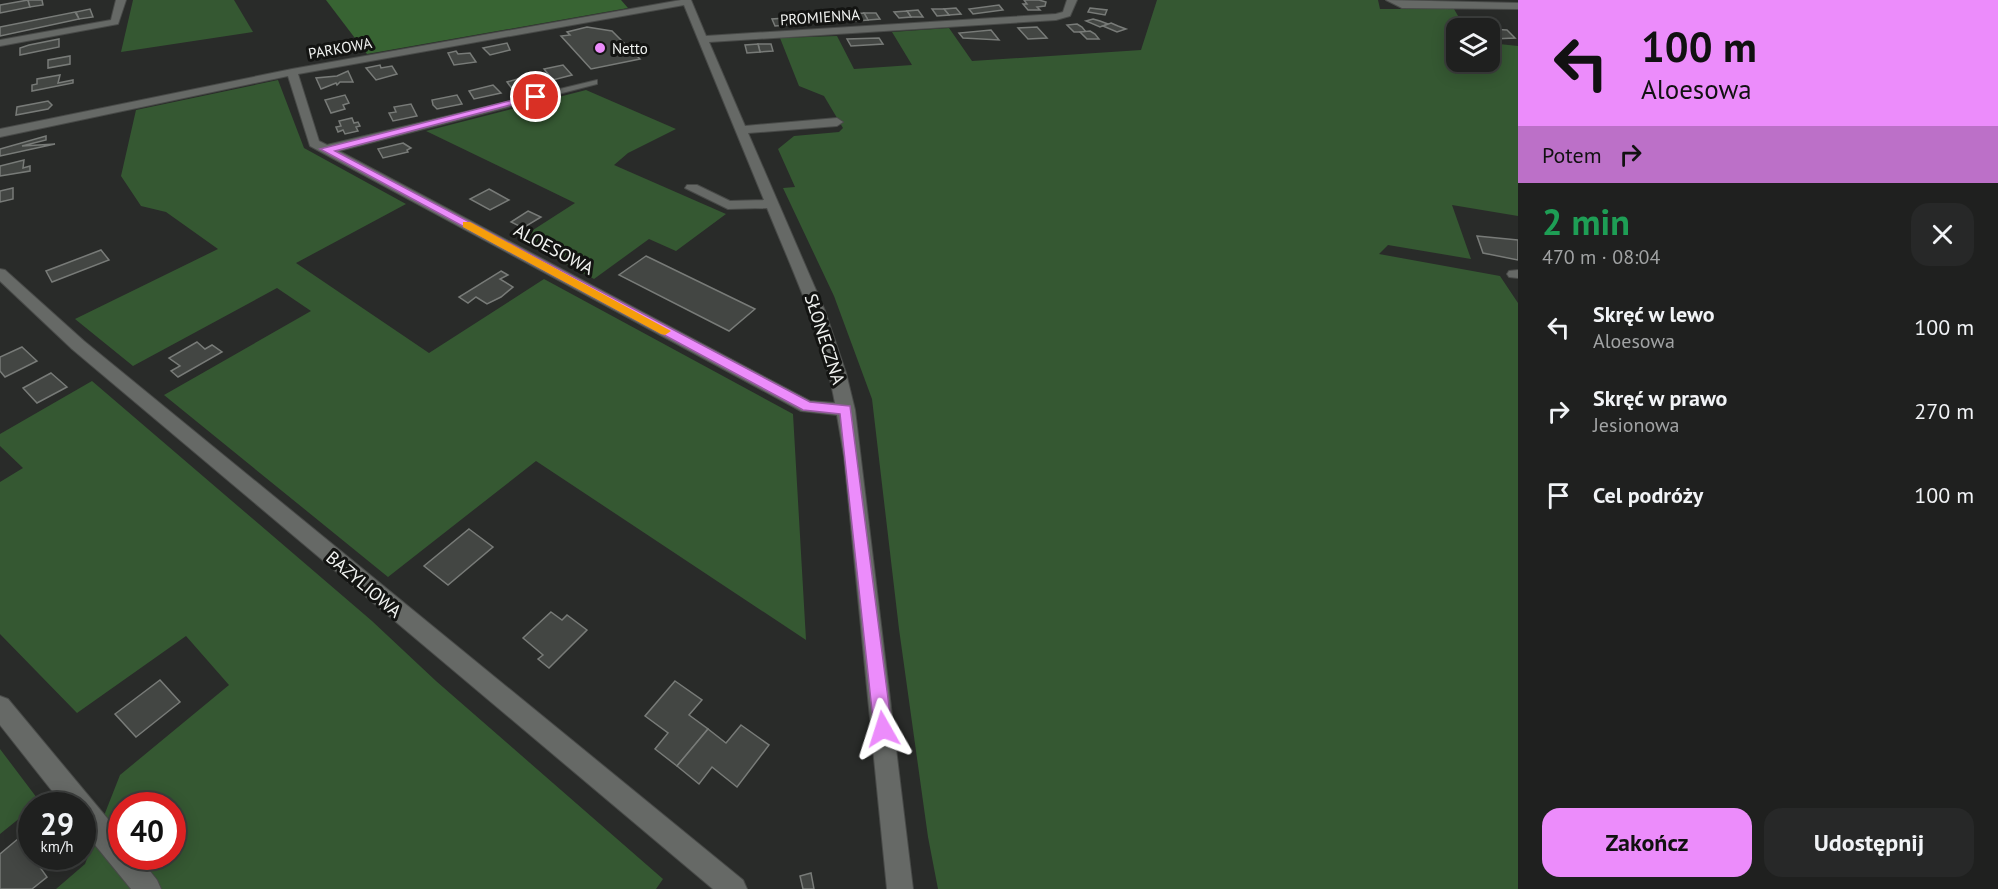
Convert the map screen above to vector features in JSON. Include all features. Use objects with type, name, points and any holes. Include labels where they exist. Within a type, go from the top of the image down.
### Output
[{"type":"street","points":[[0,43],[115,22],[121,0]]},
{"type":"street","name":"PROMIENNA","points":[[700,32],[1056,17],[1066,14],[1072,0]]},
{"type":"street","points":[[1391,0],[1402,5],[1518,6]]},
{"type":"street","name":"SŁONECZNA","points":[[686,1],[826,334],[846,410],[900,889]]},
{"type":"street","name":"PARKOWA","points":[[0,133],[292,72],[686,1]]},
{"type":"street","name":"ALOESOWA","points":[[292,72],[314,143],[807,407],[846,410]]},
{"type":"street","points":[[324,149],[343,147],[593,82]]},
{"type":"street","points":[[740,130],[837,122]]},
{"type":"street","points":[[692,188],[728,205],[771,204]]},
{"type":"street","name":"BAZYLIOWA","points":[[0,273],[78,345],[734,889]]},
{"type":"street","points":[[0,706],[69,792]]},
{"type":"street","points":[[96,825],[148,889]]},
{"type":"green space","points":[[133,0],[234,0],[253,32],[121,52]]},
{"type":"green space","points":[[326,0],[621,0],[628,8],[367,54]]},
{"type":"green space","points":[[1157,0],[1378,0],[1380,9],[1454,9],[1459,18],[1446,18],[1446,72],[1500,72],[1500,44],[1518,46],[1518,216],[1452,205],[1471,259],[1388,245],[1379,254],[1500,276],[1518,303],[1518,889],[938,889],[928,837],[899,629],[872,399],[834,296],[783,188],[795,187],[778,149],[794,136],[839,132],[843,128],[824,96],[799,86],[780,38],[837,36],[854,69],[912,65],[892,32],[949,28],[972,61],[1141,50]]},
{"type":"green space","points":[[278,80],[304,148],[406,204],[296,263],[429,353],[544,279],[793,414],[806,640],[536,461],[388,577],[164,395],[311,311],[277,288],[133,366],[75,319],[218,249],[166,212],[141,206],[121,176],[136,110]]},
{"type":"green space","points":[[586,90],[676,129],[628,153],[614,165],[726,214],[676,251],[649,239],[594,279],[519,239],[575,203],[426,131]]},
{"type":"green space","points":[[92,381],[372,621],[436,681],[663,879],[656,889],[56,889],[78,870],[96,870],[96,836],[108,806],[108,870],[186,870],[186,792],[113,792],[120,775],[229,685],[186,636],[77,713],[0,634],[0,482],[23,468],[0,446],[0,434]]},
{"type":"green space","points":[[0,749],[32,792],[18,792],[18,819],[0,834]]},
{"type":"building","points":[[28,0],[30,7],[0,13],[0,5]]},
{"type":"building","points":[[28,0],[42,0],[43,5],[30,7]]},
{"type":"building","points":[[1024,0],[1046,2],[1045,6],[1037,7],[1040,10],[1028,10],[1023,4],[1027,4]]},
{"type":"building","points":[[999,5],[1003,10],[973,14],[969,9]]},
{"type":"building","points":[[956,8],[961,14],[949,15],[944,9]]},
{"type":"building","points":[[1090,8],[1107,10],[1105,15],[1088,12]]},
{"type":"building","points":[[90,9],[93,17],[79,19],[76,12]]},
{"type":"building","points":[[932,9],[944,9],[949,15],[937,16]]},
{"type":"building","points":[[918,10],[923,17],[911,17],[907,11]]},
{"type":"building","points":[[907,11],[911,17],[899,18],[894,12]]},
{"type":"building","points":[[75,12],[79,19],[0,36],[0,27]]},
{"type":"building","points":[[864,13],[876,13],[880,19],[868,20]]},
{"type":"building","points":[[864,13],[868,20],[856,21],[852,14]]},
{"type":"building","points":[[836,15],[839,22],[827,22],[824,16]]},
{"type":"building","points":[[824,16],[827,22],[815,23],[811,17]]},
{"type":"building","points":[[797,17],[800,24],[787,25],[785,18]]},
{"type":"building","points":[[785,18],[787,25],[775,26],[772,19]]},
{"type":"building","points":[[1093,19],[1108,24],[1100,27],[1086,21]]},
{"type":"building","points":[[1111,23],[1126,29],[1117,32],[1103,26]]},
{"type":"building","points":[[1077,24],[1086,32],[1074,32],[1067,25]]},
{"type":"building","name":"Netto","points":[[587,27],[612,31],[640,59],[591,69],[561,36],[570,35],[567,32]]},
{"type":"building","points":[[1037,27],[1047,38],[1028,39],[1018,28]]},
{"type":"building","points":[[991,30],[999,40],[963,38],[959,33]]},
{"type":"building","points":[[1500,30],[1507,30],[1515,38],[1500,39]]},
{"type":"building","points":[[1090,31],[1099,39],[1087,39],[1080,32]]},
{"type":"building","points":[[879,38],[883,44],[851,46],[847,39]]},
{"type":"building","points":[[59,39],[59,47],[20,55],[20,48]]},
{"type":"building","points":[[507,43],[510,50],[490,55],[483,48]]},
{"type":"building","points":[[758,44],[771,44],[773,51],[760,52]]},
{"type":"building","points":[[758,44],[760,52],[747,53],[745,45]]},
{"type":"building","points":[[456,51],[458,54],[470,53],[476,62],[454,65],[448,53]]},
{"type":"building","points":[[70,56],[70,64],[48,68],[48,60]]},
{"type":"building","points":[[380,65],[381,68],[392,66],[397,74],[376,80],[366,68]]},
{"type":"building","points":[[563,65],[572,75],[553,80],[544,69]]},
{"type":"building","points":[[348,71],[353,82],[340,82],[321,89],[316,78],[337,76]]},
{"type":"building","points":[[60,75],[58,83],[73,80],[73,83],[32,91],[32,85],[37,84],[37,79]]},
{"type":"building","points":[[531,75],[540,84],[513,90],[507,82]]},
{"type":"building","points":[[493,85],[501,93],[474,99],[469,91]]},
{"type":"building","points":[[345,95],[349,103],[343,105],[345,109],[331,113],[325,100]]},
{"type":"building","points":[[457,95],[462,104],[437,109],[433,105],[432,100]]},
{"type":"building","points":[[48,101],[52,105],[48,109],[16,115],[17,107]]},
{"type":"building","points":[[411,104],[417,116],[393,121],[389,113],[396,112],[394,107]]},
{"type":"building","points":[[352,118],[354,123],[358,122],[360,126],[356,127],[358,131],[345,134],[343,130],[338,132],[336,127],[341,126],[339,121]]},
{"type":"building","points":[[46,136],[46,140],[22,146],[55,144],[0,156],[0,149]]},
{"type":"building","points":[[403,143],[411,148],[407,150],[408,152],[383,158],[378,149]]},
{"type":"building","points":[[24,160],[23,168],[30,166],[30,171],[0,176],[0,166]]},
{"type":"building","points":[[13,188],[13,199],[0,202],[0,191]]},
{"type":"building","points":[[489,189],[509,200],[490,210],[470,199]]},
{"type":"building","points":[[528,211],[541,217],[523,228],[511,222]]},
{"type":"building","points":[[1477,236],[1518,240],[1518,260],[1483,253]]},
{"type":"building","points":[[101,250],[109,260],[52,282],[46,271]]},
{"type":"building","points":[[646,256],[755,309],[729,331],[619,275]]},
{"type":"building","points":[[501,271],[508,275],[500,279],[513,287],[501,297],[487,304],[476,297],[468,303],[459,297]]},
{"type":"building","points":[[197,342],[205,349],[212,345],[222,352],[178,377],[171,371],[180,366],[169,358]]},
{"type":"building","points":[[22,347],[37,361],[5,377],[0,371],[0,357]]},
{"type":"building","points":[[51,373],[67,387],[37,403],[23,388]]},
{"type":"building","points":[[469,529],[493,547],[448,585],[424,566]]},
{"type":"building","points":[[551,612],[562,620],[567,615],[587,630],[549,668],[538,659],[543,655],[523,638]]},
{"type":"building","points":[[160,680],[180,702],[136,737],[115,714]]},
{"type":"building","points":[[675,681],[702,700],[689,715],[708,729],[677,766],[655,749],[668,733],[645,716]]},
{"type":"building","points":[[741,725],[769,745],[737,787],[712,767],[699,784],[677,766],[708,729],[726,743]]},
{"type":"building","points":[[18,839],[18,870],[42,870],[47,877],[32,889],[0,889],[0,854]]},
{"type":"building","points":[[811,873],[814,889],[803,889],[800,876]]},
{"type":"slow traffic","points":[[467,225],[665,331]]},
{"type":"place","name":"Netto","points":[[600,48]]},
{"type":"route","points":[[536,97],[343,147],[324,149],[807,407],[846,410],[883,729]]}]
